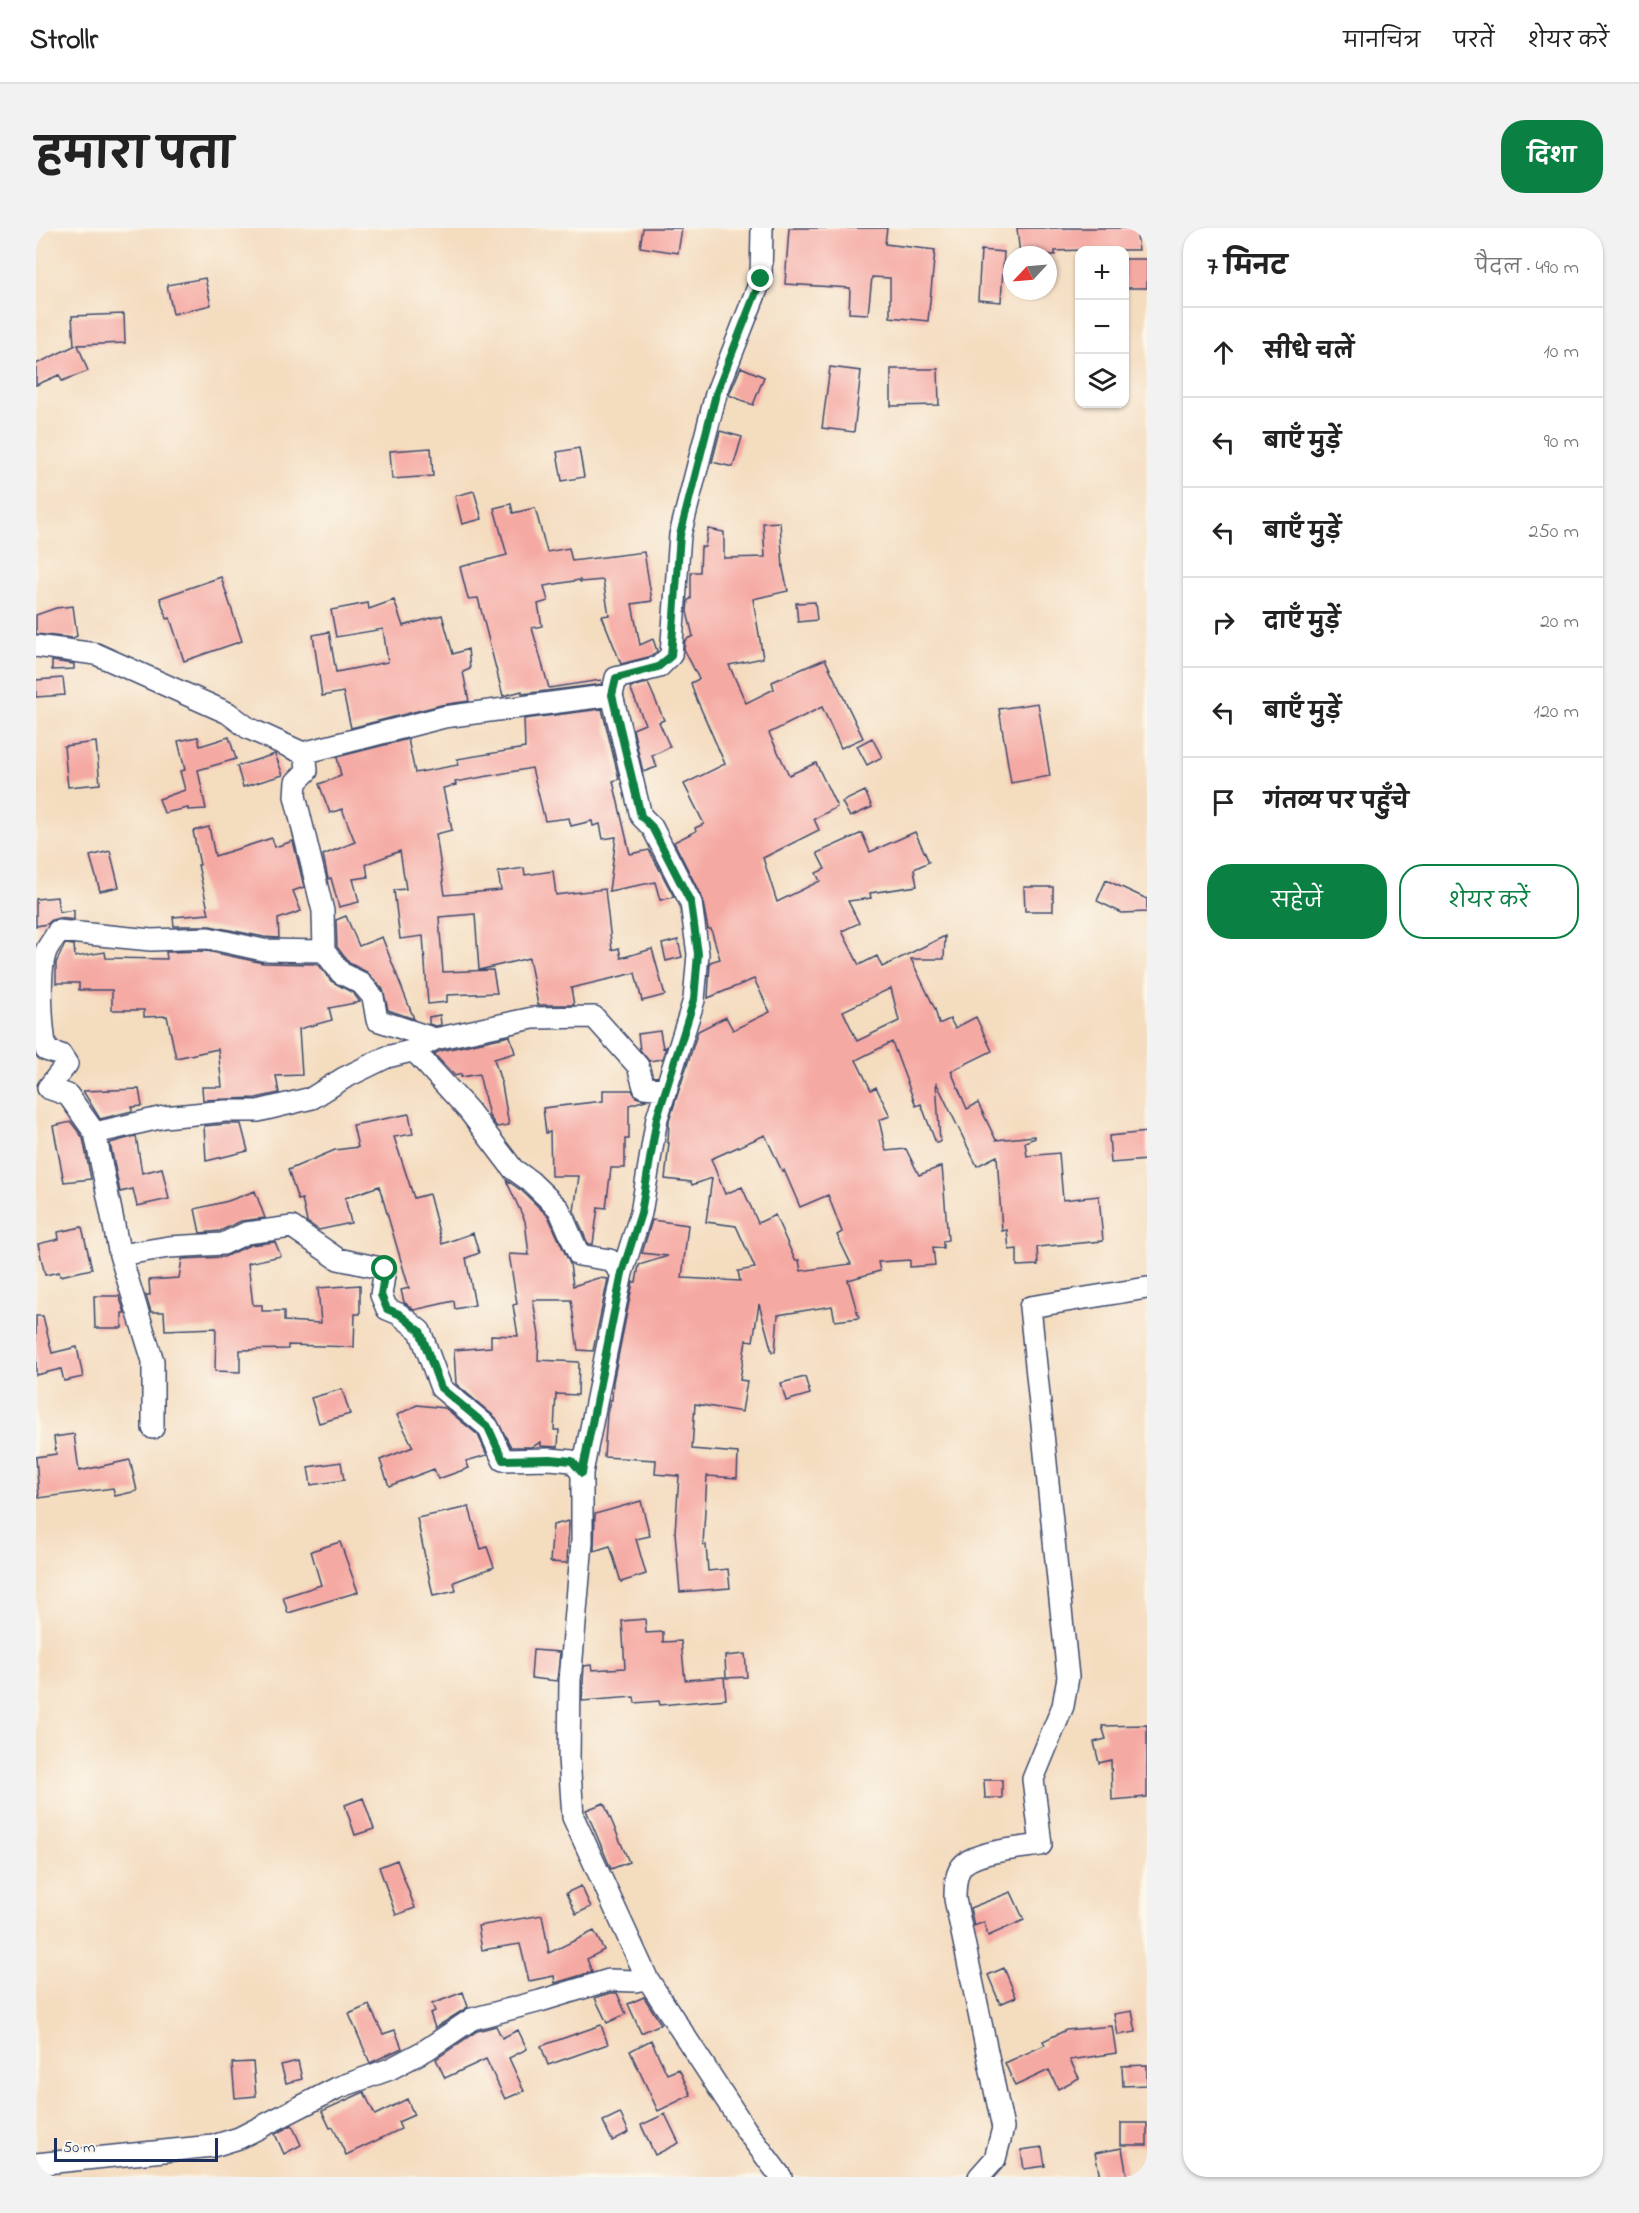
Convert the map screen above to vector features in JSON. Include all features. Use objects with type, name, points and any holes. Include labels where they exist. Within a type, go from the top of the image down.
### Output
[{"type":"street","points":[[762,228],[761,279],[716,394],[680,535],[671,656],[658,667],[616,678],[612,695],[641,816],[652,827],[691,903],[698,954],[694,1000],[668,1089],[657,1118],[641,1213],[622,1273],[582,1473],[582,1542],[570,1681],[569,1758],[573,1817],[647,1978],[746,2130],[781,2177]]},
{"type":"street","points":[[36,646],[96,654],[228,713],[248,728],[303,753],[444,717],[612,695]]},
{"type":"street","points":[[303,753],[307,771],[296,782],[295,796],[323,911],[324,951],[341,973],[361,982],[373,997],[377,1020],[435,1039]]},
{"type":"street","points":[[153,1428],[153,1361],[120,1255],[95,1133],[68,1095],[48,1088],[67,1064],[61,1054],[41,1054],[43,1034],[41,994],[46,952],[58,931],[151,940],[208,938],[263,950],[324,951]]},
{"type":"street","points":[[95,1133],[164,1117],[258,1111],[312,1098],[344,1078],[387,1057],[415,1050],[435,1039],[532,1018],[594,1017],[638,1066],[644,1087],[668,1089]]},
{"type":"street","points":[[415,1050],[469,1111],[513,1169],[531,1181],[560,1209],[579,1255],[610,1260],[622,1273]]},
{"type":"street","points":[[120,1255],[169,1247],[222,1244],[246,1233],[292,1227],[338,1259],[385,1269],[381,1295],[387,1309],[399,1314],[420,1331],[441,1388],[488,1427],[503,1460],[572,1461],[582,1473]]},
{"type":"street","points":[[979,2177],[995,2159],[1003,2128],[955,1899],[956,1880],[962,1865],[977,1857],[1041,1845],[1033,1779],[1063,1706],[1068,1677],[1030,1307],[1147,1288]]},
{"type":"street","points":[[36,2164],[213,2146],[239,2138],[337,2088],[390,2070],[426,2050],[472,2019],[609,1980],[635,1981],[647,1978]]},
{"type":"building","points":[[643,228],[682,228],[678,253],[640,247]]},
{"type":"building","points":[[789,228],[887,228],[885,244],[935,250],[928,321],[890,317],[890,278],[872,277],[868,314],[849,313],[850,288],[785,284]]},
{"type":"building","points":[[1017,228],[1136,228],[1139,250],[1129,250],[1129,246],[1075,246],[1075,250],[1057,251],[1057,246],[1019,246]]},
{"type":"building","points":[[981,250],[1003,252],[1001,302],[978,300]]},
{"type":"building","points":[[1129,259],[1147,259],[1147,288],[1129,288]]},
{"type":"building","points":[[205,278],[211,305],[173,314],[167,285]]},
{"type":"building","points":[[124,314],[125,343],[78,345],[88,371],[62,381],[59,375],[36,385],[36,364],[76,345],[74,345],[72,316]]},
{"type":"building","points":[[741,367],[764,377],[753,405],[729,395]]},
{"type":"building","points":[[830,367],[861,371],[854,432],[822,428]]},
{"type":"building","points":[[891,369],[938,369],[939,405],[891,406]]},
{"type":"building","points":[[720,431],[742,437],[733,467],[712,462]]},
{"type":"building","points":[[431,448],[433,476],[392,479],[390,451]]},
{"type":"building","points":[[579,448],[584,477],[562,481],[557,452]]},
{"type":"building","points":[[474,491],[482,519],[462,524],[455,496]]},
{"type":"building","points":[[511,504],[513,513],[535,508],[547,552],[569,548],[572,561],[644,552],[652,601],[632,604],[640,645],[653,639],[657,651],[652,656],[621,664],[602,616],[609,615],[603,580],[580,582],[580,580],[544,586],[548,601],[538,604],[542,626],[532,628],[549,688],[601,680],[602,684],[522,694],[522,691],[503,696],[478,598],[468,599],[460,567],[507,555],[494,508]]},
{"type":"building","points":[[780,522],[783,569],[788,591],[753,599],[763,658],[729,665],[746,703],[774,689],[772,682],[825,659],[863,738],[841,748],[822,707],[769,733],[789,775],[816,763],[837,807],[814,819],[819,830],[763,858],[777,902],[820,881],[816,873],[825,869],[817,853],[862,833],[870,852],[915,832],[929,862],[914,869],[917,886],[870,893],[871,898],[848,901],[859,923],[842,931],[859,965],[877,956],[882,967],[945,936],[944,959],[911,959],[935,1009],[939,1024],[950,1019],[955,1028],[976,1017],[992,1051],[951,1071],[967,1109],[978,1103],[996,1140],[1034,1136],[1035,1138],[1025,1142],[1027,1156],[1059,1153],[1063,1200],[1099,1196],[1103,1241],[1037,1247],[1038,1265],[1017,1266],[1017,1249],[1009,1250],[1007,1230],[1002,1231],[997,1156],[977,1166],[936,1082],[940,1142],[936,1143],[921,1104],[916,1106],[892,1042],[856,1060],[871,1090],[876,1087],[890,1116],[879,1120],[886,1151],[906,1149],[919,1175],[942,1166],[948,1240],[943,1241],[943,1248],[933,1247],[935,1265],[910,1267],[910,1260],[878,1262],[880,1271],[848,1280],[859,1318],[835,1321],[832,1306],[778,1315],[775,1352],[772,1352],[759,1304],[753,1341],[746,1340],[740,1380],[747,1381],[742,1412],[695,1404],[692,1449],[738,1453],[737,1478],[707,1476],[703,1545],[706,1545],[708,1571],[728,1569],[730,1588],[680,1592],[675,1532],[679,1476],[655,1474],[656,1460],[604,1457],[607,1414],[610,1400],[612,1400],[613,1382],[633,1282],[636,1282],[639,1265],[668,1256],[642,1253],[652,1220],[688,1225],[682,1278],[740,1281],[738,1271],[755,1268],[736,1226],[706,1222],[712,1178],[692,1185],[691,1182],[665,1179],[669,1121],[698,1031],[726,1017],[733,1030],[770,1012],[754,979],[708,998],[710,962],[720,959],[711,929],[708,929],[702,898],[674,842],[696,831],[695,828],[704,824],[684,784],[725,764],[694,693],[691,683],[699,679],[684,649],[685,640],[693,636],[687,612],[688,600],[691,599],[691,572],[700,572],[701,547],[705,547],[708,529],[724,532],[724,558],[765,557],[763,523]],"holes":[[[891,988],[899,1021],[857,1041],[843,1011]],[[765,1135],[800,1207],[828,1195],[842,1232],[837,1235],[851,1264],[801,1271],[799,1260],[795,1260],[775,1215],[758,1223],[742,1187],[725,1194],[711,1159]]]},
{"type":"building","points":[[221,577],[242,641],[184,661],[170,618],[167,619],[160,598]]},
{"type":"building","points":[[394,600],[403,626],[442,615],[453,654],[468,649],[470,669],[463,672],[469,701],[441,705],[351,728],[343,692],[322,696],[313,635],[329,632],[336,672],[388,662],[383,629],[336,637],[331,610],[368,603],[369,609]]},
{"type":"building","points":[[815,602],[817,620],[798,622],[796,603]]},
{"type":"building","points":[[73,606],[77,636],[73,638],[36,634],[36,615],[56,608]]},
{"type":"building","points":[[52,661],[74,664],[74,669],[52,670]]},
{"type":"building","points":[[63,678],[65,695],[36,697],[36,680]]},
{"type":"building","points":[[648,683],[664,720],[659,722],[670,747],[652,756],[657,767],[643,772],[633,729],[645,724],[630,687]]},
{"type":"building","points":[[1038,703],[1050,776],[1011,783],[999,709]]},
{"type":"building","points":[[602,709],[619,779],[613,781],[630,854],[649,850],[674,897],[660,900],[655,882],[609,891],[616,837],[603,839],[600,824],[593,826],[592,821],[571,826],[569,818],[545,821],[532,768],[455,782],[456,785],[443,788],[452,830],[436,834],[445,895],[501,890],[498,872],[524,868],[525,875],[553,871],[556,895],[605,889],[612,950],[619,948],[621,958],[652,949],[665,995],[642,1001],[635,973],[571,988],[574,1005],[538,1005],[529,958],[479,970],[475,914],[439,917],[443,972],[493,970],[497,993],[447,995],[447,1002],[428,1004],[423,936],[400,939],[394,890],[406,889],[400,851],[366,864],[368,877],[353,879],[359,902],[339,907],[331,878],[328,879],[323,855],[355,842],[342,809],[330,813],[319,784],[341,776],[337,757],[408,739],[415,773],[458,765],[457,759],[525,748],[524,719]]},
{"type":"building","points":[[198,737],[200,746],[229,737],[236,759],[198,770],[206,809],[188,810],[188,808],[164,813],[159,799],[185,790],[180,771],[185,770],[178,741]]},
{"type":"building","points":[[872,738],[882,757],[867,765],[857,746]]},
{"type":"building","points":[[96,742],[100,784],[68,787],[64,746]]},
{"type":"building","points":[[275,754],[283,775],[243,787],[237,766]]},
{"type":"building","points":[[865,791],[872,807],[850,817],[842,802]]},
{"type":"building","points":[[209,827],[215,856],[272,838],[275,847],[293,841],[304,887],[293,891],[301,911],[278,919],[279,938],[210,926],[174,926],[173,917],[209,914],[193,831]]},
{"type":"building","points":[[110,851],[119,887],[100,891],[90,856]]},
{"type":"building","points":[[1106,880],[1147,899],[1147,912],[1122,913],[1097,901]]},
{"type":"building","points":[[1024,887],[1053,887],[1053,911],[1025,911]]},
{"type":"building","points":[[57,897],[59,912],[74,910],[74,920],[59,918],[36,926],[36,899]]},
{"type":"building","points":[[346,916],[359,946],[382,937],[414,1019],[388,1010],[383,989],[367,972],[349,963],[337,947],[336,920]]},
{"type":"building","points":[[678,940],[682,957],[666,961],[662,944]]},
{"type":"building","points":[[65,944],[74,945],[75,957],[105,952],[106,958],[167,959],[166,952],[207,951],[263,963],[318,964],[331,981],[353,993],[360,1002],[329,1008],[332,1020],[299,1029],[302,1075],[276,1076],[279,1093],[256,1098],[203,1100],[202,1087],[222,1087],[218,1049],[176,1058],[167,1016],[144,1017],[144,1010],[112,1010],[112,990],[79,990],[79,983],[56,983],[56,963]]},
{"type":"building","points":[[440,1015],[441,1025],[429,1024],[429,1017]]},
{"type":"building","points":[[660,1031],[663,1048],[666,1047],[662,1059],[649,1061],[640,1050],[638,1034]]},
{"type":"building","points":[[510,1036],[515,1053],[494,1059],[502,1085],[509,1125],[497,1127],[489,1116],[479,1074],[455,1076],[434,1054]]},
{"type":"building","points":[[139,1089],[142,1106],[132,1107],[132,1111],[100,1119],[83,1091]]},
{"type":"building","points":[[603,1090],[632,1090],[636,1097],[646,1100],[629,1105],[629,1139],[625,1139],[625,1168],[611,1168],[606,1208],[598,1207],[593,1244],[588,1244],[574,1211],[579,1176],[551,1176],[550,1132],[546,1133],[543,1108],[603,1101]]},
{"type":"building","points":[[409,1114],[413,1134],[394,1137],[414,1198],[429,1194],[442,1244],[473,1233],[479,1253],[466,1258],[475,1305],[455,1309],[454,1301],[414,1310],[404,1302],[401,1290],[409,1288],[379,1186],[345,1198],[351,1223],[319,1230],[307,1222],[302,1199],[298,1200],[288,1170],[335,1150],[358,1147],[353,1125]]},
{"type":"building","points":[[71,1122],[83,1138],[91,1179],[64,1182],[53,1126]]},
{"type":"building","points":[[241,1124],[248,1151],[206,1161],[204,1126]]},
{"type":"building","points":[[1147,1132],[1147,1160],[1111,1163],[1109,1136]]},
{"type":"building","points":[[136,1136],[142,1173],[162,1168],[169,1199],[137,1206],[133,1189],[120,1192],[110,1143]]},
{"type":"building","points":[[506,1180],[522,1191],[548,1216],[570,1264],[573,1286],[598,1278],[608,1279],[593,1351],[578,1350],[571,1300],[533,1300],[539,1335],[538,1360],[579,1362],[578,1395],[556,1394],[554,1430],[559,1430],[558,1447],[541,1446],[541,1442],[532,1447],[511,1447],[496,1418],[456,1384],[454,1350],[491,1347],[491,1335],[518,1336],[513,1305],[517,1304],[509,1254],[529,1255],[525,1221]]},
{"type":"building","points":[[255,1191],[265,1218],[241,1221],[220,1231],[200,1233],[195,1209],[228,1201]]},
{"type":"building","points":[[82,1227],[92,1269],[60,1276],[59,1272],[45,1275],[38,1244],[59,1239],[58,1232]]},
{"type":"building","points":[[275,1242],[281,1256],[248,1263],[253,1305],[262,1305],[262,1311],[284,1311],[284,1321],[321,1323],[318,1288],[360,1285],[360,1314],[355,1314],[354,1347],[288,1345],[288,1349],[240,1350],[240,1372],[215,1371],[216,1328],[165,1330],[164,1312],[151,1312],[146,1295],[150,1295],[149,1280],[179,1278],[182,1259],[224,1257],[250,1245]]},
{"type":"building","points":[[94,1296],[119,1296],[125,1313],[122,1313],[122,1328],[95,1328]]},
{"type":"building","points":[[36,1316],[43,1316],[52,1353],[77,1347],[83,1377],[64,1381],[61,1369],[36,1375]]},
{"type":"building","points":[[805,1377],[810,1394],[786,1401],[781,1383]]},
{"type":"building","points":[[342,1389],[350,1414],[319,1423],[311,1398]]},
{"type":"building","points":[[417,1405],[445,1408],[478,1435],[487,1455],[466,1461],[469,1468],[438,1479],[434,1469],[389,1486],[380,1460],[413,1447],[397,1415]]},
{"type":"building","points":[[74,1434],[79,1471],[130,1460],[137,1491],[115,1496],[113,1488],[39,1498],[36,1457],[56,1454],[54,1437]]},
{"type":"building","points":[[341,1462],[344,1480],[311,1485],[308,1467]]},
{"type":"building","points":[[641,1501],[650,1536],[636,1539],[646,1574],[621,1582],[610,1546],[594,1551],[595,1514]]},
{"type":"building","points":[[469,1507],[481,1549],[487,1547],[494,1567],[454,1582],[456,1591],[433,1596],[417,1518]]},
{"type":"building","points":[[569,1521],[567,1563],[550,1562],[553,1525]]},
{"type":"building","points":[[340,1542],[358,1592],[288,1613],[283,1597],[321,1585],[311,1551]]},
{"type":"building","points":[[645,1619],[646,1633],[663,1632],[663,1642],[681,1641],[685,1680],[724,1677],[726,1699],[660,1705],[659,1701],[635,1703],[634,1697],[582,1701],[584,1666],[591,1665],[592,1670],[625,1668],[622,1621]]},
{"type":"building","points":[[533,1650],[560,1652],[557,1681],[531,1678]]},
{"type":"building","points":[[745,1654],[747,1677],[726,1678],[725,1656]]},
{"type":"building","points":[[1147,1725],[1147,1797],[1112,1800],[1111,1760],[1099,1763],[1094,1742],[1106,1739],[1102,1726]]},
{"type":"building","points":[[984,1780],[1002,1780],[1002,1798],[985,1798]]},
{"type":"building","points":[[363,1798],[374,1829],[355,1835],[345,1805]]},
{"type":"building","points":[[604,1803],[629,1862],[611,1869],[586,1810]]},
{"type":"building","points":[[397,1860],[415,1908],[396,1915],[379,1867]]},
{"type":"building","points":[[581,1886],[591,1907],[576,1914],[566,1893]]},
{"type":"building","points":[[1011,1892],[1024,1920],[988,1936],[984,1922],[974,1926],[970,1908]]},
{"type":"building","points":[[542,1915],[549,1953],[594,1931],[604,1950],[587,1959],[592,1972],[555,1983],[554,1976],[529,1981],[520,1944],[482,1950],[478,1926]]},
{"type":"building","points":[[1004,1968],[1016,1997],[1000,2004],[988,1975]]},
{"type":"building","points":[[463,1992],[468,2007],[435,2028],[430,2013],[435,2011],[432,2004]]},
{"type":"building","points":[[617,1993],[626,2014],[607,2023],[595,1998]]},
{"type":"building","points":[[644,1997],[661,2024],[641,2033],[628,2004]]},
{"type":"building","points":[[369,2005],[383,2034],[395,2030],[402,2048],[370,2063],[349,2014]]},
{"type":"building","points":[[1132,2011],[1136,2032],[1118,2035],[1114,2014]]},
{"type":"building","points":[[601,2025],[608,2044],[548,2065],[541,2046]]},
{"type":"building","points":[[496,2026],[502,2038],[518,2030],[527,2049],[509,2058],[524,2091],[505,2099],[486,2059],[445,2078],[436,2059],[477,2031]]},
{"type":"building","points":[[1112,2026],[1116,2053],[1070,2060],[1079,2078],[1058,2089],[1049,2070],[1015,2086],[1005,2063],[1045,2045],[1043,2041],[1066,2030]]},
{"type":"building","points":[[651,2040],[667,2074],[679,2069],[691,2095],[658,2111],[630,2051]]},
{"type":"building","points":[[298,2061],[302,2079],[286,2083],[281,2065]]},
{"type":"building","points":[[253,2062],[256,2096],[235,2098],[232,2063]]},
{"type":"building","points":[[1147,2065],[1147,2085],[1123,2086],[1122,2066]]},
{"type":"building","points":[[364,2092],[375,2115],[407,2099],[414,2115],[398,2122],[401,2129],[346,2155],[333,2127],[330,2128],[322,2111]]},
{"type":"building","points":[[620,2113],[629,2132],[612,2141],[603,2121]]},
{"type":"building","points":[[665,2114],[679,2143],[655,2155],[641,2125]]},
{"type":"building","points":[[1121,2123],[1147,2123],[1147,2145],[1121,2145]]},
{"type":"building","points":[[292,2125],[301,2145],[284,2154],[275,2134]]},
{"type":"building","points":[[1042,2147],[1045,2166],[1024,2169],[1021,2150]]},
{"type":"building","points":[[1122,2148],[1127,2177],[1100,2177],[1095,2153]]},
{"type":"route","points":[[385,1269],[381,1295],[387,1309],[399,1314],[420,1331],[441,1388],[488,1427],[503,1460],[572,1461],[582,1473],[622,1273],[641,1213],[657,1118],[668,1089],[694,1000],[698,954],[691,903],[652,827],[641,816],[612,695],[616,678],[658,667],[671,656],[680,535],[716,394],[761,279]]}]
